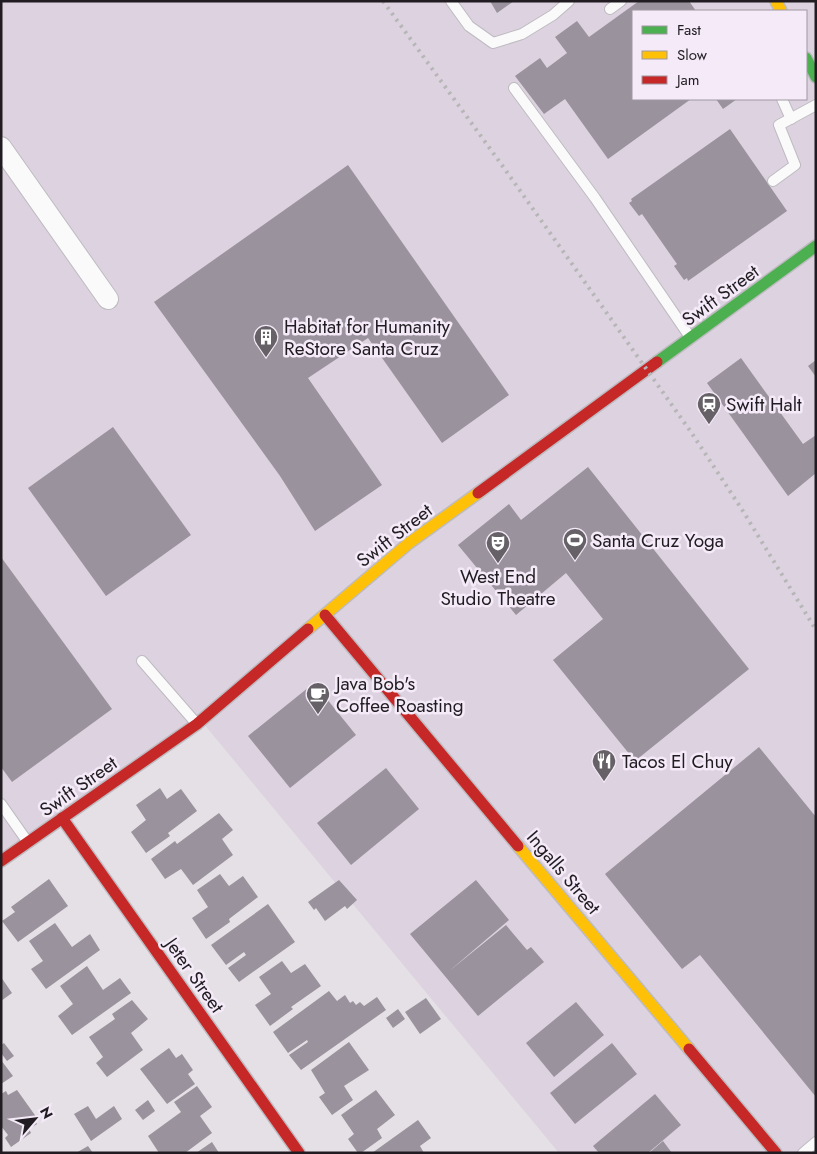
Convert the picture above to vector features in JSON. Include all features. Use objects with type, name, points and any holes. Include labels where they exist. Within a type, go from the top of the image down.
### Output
[{"type":"street","points":[[807,60],[816,77]]},
{"type":"street","points":[[1,147],[108,299]]},
{"type":"street","name":"Swift Street","points":[[1,861],[197,724],[409,543],[816,246]]},
{"type":"street","name":"Ingalls Street","points":[[325,615],[776,1153]]},
{"type":"street","name":"Jeter Street","points":[[62,818],[299,1153]]},
{"type":"lane","points":[[452,1],[469,26],[493,43],[522,34],[553,15],[569,1]]},
{"type":"lane","points":[[610,9],[621,1]]},
{"type":"lane","points":[[514,88],[594,198],[691,338]]},
{"type":"lane","points":[[782,100],[791,119]]},
{"type":"lane","points":[[773,181],[795,165],[779,125],[816,105]]},
{"type":"lane","points":[[142,661],[197,724]]},
{"type":"lane","points":[[1,804],[28,842]]},
{"type":"lane","points":[[803,1153],[816,1142]]},
{"type":"shaded area","points":[[1,1],[816,1],[816,1153],[559,1153],[198,717],[1,857]]},
{"type":"building","points":[[490,1],[514,1],[497,13]]},
{"type":"building","points":[[639,1],[689,1],[695,10],[632,10],[632,100],[690,100],[608,159],[565,99],[544,114],[515,76],[540,58],[547,68],[567,53],[555,37],[577,21],[589,37]]},
{"type":"building","points":[[717,100],[736,100],[723,109]]},
{"type":"building","points":[[730,129],[787,211],[688,281],[687,278],[684,280],[674,266],[677,264],[642,214],[639,216],[629,203],[632,201],[631,199]]},
{"type":"building","name":"Habitat for Humanity ReStore Santa Cruz","points":[[348,165],[509,395],[442,443],[368,338],[308,378],[382,485],[315,531],[280,476],[154,302]]},
{"type":"building","points":[[741,358],[803,444],[816,435],[816,473],[788,496],[707,383]]},
{"type":"building","points":[[816,360],[816,377],[808,366]]},
{"type":"building","points":[[113,427],[191,535],[106,596],[28,488]]},
{"type":"building","points":[[588,467],[749,669],[635,761],[553,660],[603,619],[566,573],[516,615],[458,545],[509,504],[521,520]]},
{"type":"building","points":[[1,557],[112,709],[12,782],[1,767]]},
{"type":"building","points":[[314,683],[356,735],[290,788],[248,736]]},
{"type":"building","points":[[759,747],[816,817],[816,1097],[700,955],[682,969],[605,874]]},
{"type":"building","points":[[386,768],[419,809],[351,865],[317,823]]},
{"type":"building","points":[[160,788],[167,799],[181,789],[197,811],[168,833],[170,836],[146,853],[131,832],[146,820],[136,805]]},
{"type":"building","points":[[219,813],[233,830],[222,839],[233,855],[193,885],[181,869],[165,879],[151,859],[175,841],[177,844]]},
{"type":"building","points":[[220,874],[229,886],[243,876],[258,897],[229,919],[230,922],[206,939],[192,918],[208,907],[197,890]]},
{"type":"building","points":[[49,879],[68,906],[18,942],[2,921],[15,912],[11,907]]},
{"type":"building","points":[[339,880],[357,900],[347,909],[345,906],[325,921],[316,908],[314,910],[308,902]]},
{"type":"building","points":[[476,880],[509,920],[448,972],[506,925],[527,950],[531,947],[544,962],[478,1016],[410,934]]},
{"type":"building","points":[[268,904],[295,942],[239,982],[228,968],[246,955],[244,952],[226,965],[211,945]]},
{"type":"building","points":[[55,923],[72,947],[90,934],[100,950],[46,989],[31,969],[43,961],[29,941]]},
{"type":"building","points":[[282,961],[291,973],[305,964],[321,986],[291,1007],[293,1009],[270,1026],[255,1005],[271,994],[259,977]]},
{"type":"building","points":[[87,966],[103,990],[120,978],[131,993],[72,1035],[58,1016],[73,1004],[60,986]]},
{"type":"building","points":[[1,977],[12,993],[1,1001]]},
{"type":"building","points":[[329,991],[337,1001],[345,995],[350,1003],[353,1001],[356,1005],[360,1002],[364,1006],[377,997],[386,1010],[301,1070],[289,1055],[308,1042],[307,1040],[288,1053],[273,1032]]},
{"type":"building","points":[[426,998],[441,1019],[420,1034],[405,1012]]},
{"type":"building","points":[[132,1000],[148,1019],[131,1033],[143,1050],[107,1077],[96,1063],[103,1057],[89,1037],[115,1019],[112,1014]]},
{"type":"building","points":[[576,1002],[604,1035],[554,1077],[526,1043]]},
{"type":"building","points":[[398,1009],[405,1019],[393,1028],[386,1018]]},
{"type":"building","points":[[349,1042],[369,1070],[344,1086],[353,1100],[332,1115],[319,1097],[325,1093],[311,1070]]},
{"type":"building","points":[[4,1043],[14,1056],[7,1061],[1,1053],[1,1045]]},
{"type":"building","points":[[612,1043],[637,1074],[575,1124],[550,1093]]},
{"type":"building","points":[[169,1048],[176,1058],[182,1054],[193,1070],[188,1074],[195,1084],[167,1104],[140,1069]]},
{"type":"building","points":[[1,1060],[13,1076],[1,1084]]},
{"type":"building","points":[[197,1086],[212,1107],[200,1116],[212,1133],[185,1153],[159,1153],[148,1136],[181,1112],[174,1102]]},
{"type":"building","points":[[17,1090],[37,1118],[34,1119],[37,1124],[29,1129],[31,1133],[11,1147],[5,1138],[8,1135],[1,1126],[1,1094],[6,1091],[8,1095]]},
{"type":"building","points":[[376,1090],[395,1115],[377,1129],[382,1138],[361,1153],[358,1153],[348,1139],[354,1134],[341,1115]]},
{"type":"building","points":[[655,1094],[681,1125],[648,1153],[599,1153],[593,1146]]},
{"type":"building","points":[[148,1100],[155,1111],[143,1120],[135,1110]]},
{"type":"building","points":[[88,1106],[96,1119],[114,1106],[122,1119],[91,1141],[74,1114]]},
{"type":"building","points":[[418,1120],[431,1138],[420,1146],[424,1153],[372,1153]]},
{"type":"building","points":[[663,1141],[672,1153],[649,1153]]},
{"type":"building","points":[[212,1142],[219,1153],[196,1153]]},
{"type":"building","points":[[88,1146],[93,1153],[76,1153]]},
{"type":"railway","points":[[383,1],[691,432],[741,508],[816,630]]},
{"type":"traffic: fast","points":[[807,60],[816,77]]},
{"type":"traffic: fast","points":[[657,362],[816,246]]},
{"type":"traffic: slow","points":[[776,1],[780,10]]},
{"type":"traffic: slow","points":[[308,629],[409,543],[478,493]]},
{"type":"traffic: slow","points":[[518,846],[689,1049]]},
{"type":"traffic: jam","points":[[478,493],[657,362]]},
{"type":"traffic: jam","points":[[325,615],[518,846]]},
{"type":"traffic: jam","points":[[1,861],[197,724],[308,629]]},
{"type":"traffic: jam","points":[[62,818],[299,1153]]},
{"type":"traffic: jam","points":[[689,1049],[776,1153]]},
{"type":"place","name":"Habitat for Humanity ReStore Santa Cruz","points":[[266,358]]},
{"type":"place","name":"Swift Halt","points":[[709,425]]},
{"type":"place","name":"Santa Cruz Yoga","points":[[575,561]]},
{"type":"place","name":"West End Studio Theatre","points":[[498,564]]},
{"type":"place","name":"Java Bob's Coffee Roasting","points":[[318,715]]},
{"type":"place","name":"Tacos El Chuy","points":[[604,782]]}]
